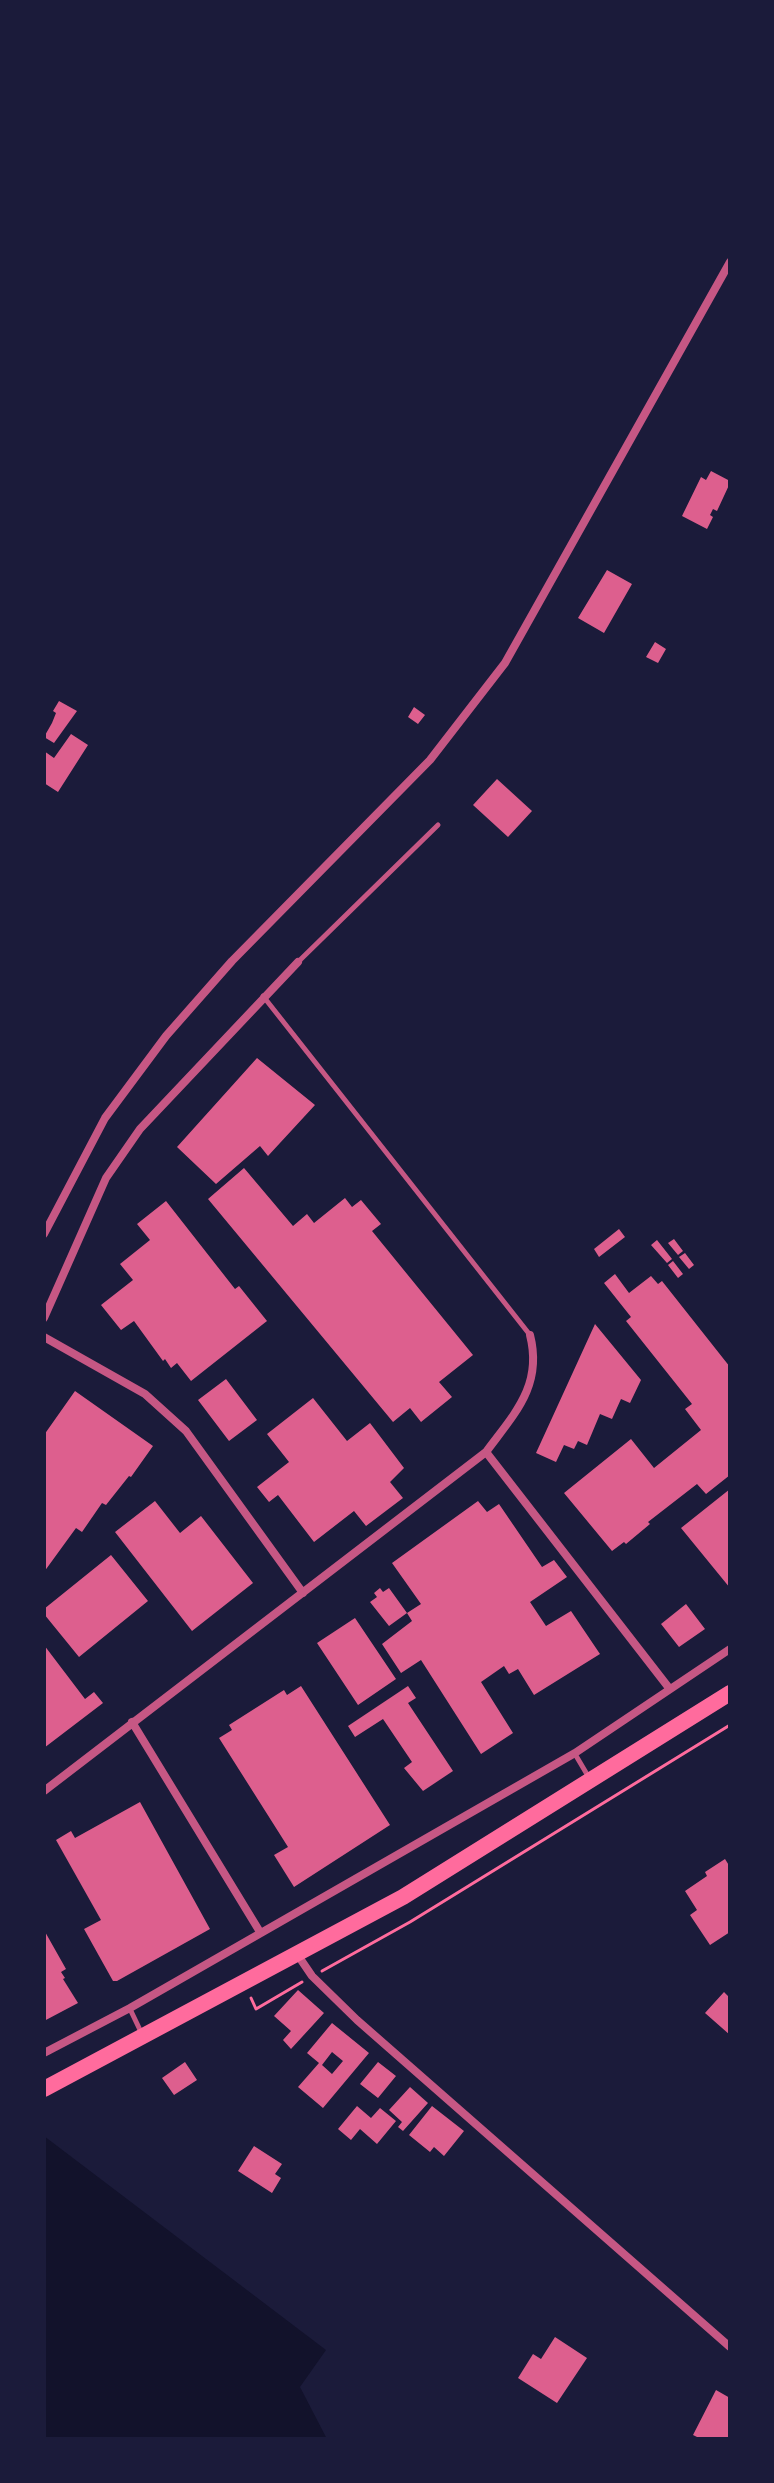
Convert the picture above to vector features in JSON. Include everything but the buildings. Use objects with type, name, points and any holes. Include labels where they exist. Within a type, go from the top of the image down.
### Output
[{"type":"main road","points":[[44,2089],[403,1897],[730,1693]]},
{"type":"street","points":[[44,1234],[105,1118],[166,1036],[232,961],[430,760],[505,663],[730,262]]},
{"type":"street","points":[[44,1318],[106,1178],[140,1129],[298,962]]},
{"type":"street","points":[[44,1791],[486,1452],[523,1403],[536,1357],[530,1335]]},
{"type":"street","points":[[44,1337],[145,1394],[186,1431],[303,1593]]},
{"type":"street","points":[[486,1452],[669,1688]]},
{"type":"street","points":[[44,2053],[130,2008],[575,1753],[730,1649]]},
{"type":"street","points":[[132,1722],[260,1932]]},
{"type":"street","points":[[297,1954],[312,1976],[357,2020],[730,2347]]},
{"type":"lane","points":[[298,962],[438,825]]},
{"type":"lane","points":[[263,996],[530,1335]]},
{"type":"lane","points":[[575,1753],[591,1781]]},
{"type":"lane","points":[[130,2008],[144,2038]]},
{"type":"path","points":[[256,2009],[410,1922],[730,1725]]},
{"type":"shaded area","points":[[44,2136],[326,2350],[300,2387],[327,2439],[44,2439]]}]
